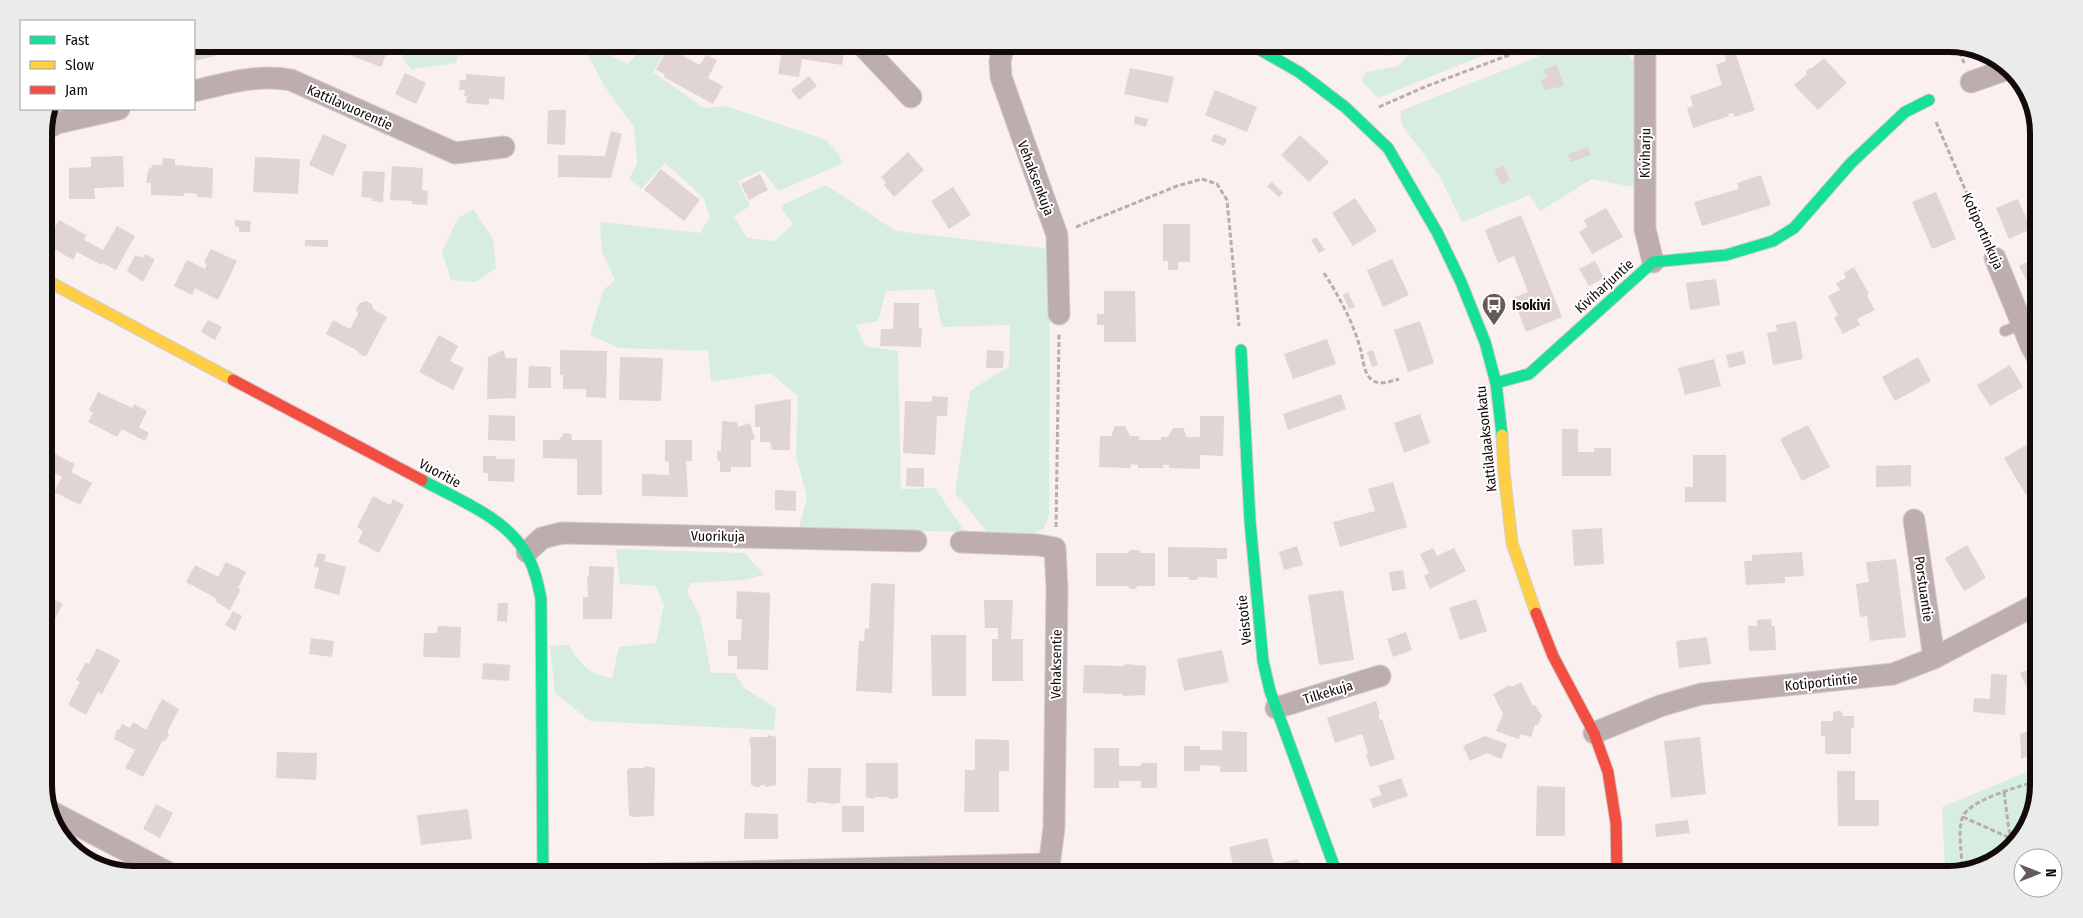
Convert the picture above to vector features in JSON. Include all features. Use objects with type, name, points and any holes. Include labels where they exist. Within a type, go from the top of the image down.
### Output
[{"type":"street","points":[[869,52],[911,97]]},
{"type":"street","name":"Vehaksenkuja","points":[[1002,52],[1000,76],[1057,235],[1059,314]]},
{"type":"street","name":"Kattilalaaksonkatu","points":[[1264,52],[1298,72],[1345,107],[1388,148],[1437,232],[1457,273],[1485,342],[1496,383],[1502,425],[1504,471],[1512,543],[1530,601],[1552,656],[1594,733],[1608,772],[1615,814],[1617,866]]},
{"type":"street","name":"Kiviharju","points":[[1645,52],[1645,228],[1653,262]]},
{"type":"street","points":[[1971,82],[2002,71]]},
{"type":"street","name":"Kattilavuorentie","points":[[195,91],[254,78],[272,77],[291,80],[455,152],[504,147]]},
{"type":"street","name":"Kiviharjuntie","points":[[1496,383],[1529,374],[1653,262],[1726,255],[1773,241],[1794,228],[1850,163],[1905,112],[1929,100]]},
{"type":"street","points":[[53,125],[115,110]]},
{"type":"street","name":"Kotiportinkuja","points":[[1995,258],[2013,327],[2030,349]]},
{"type":"street","name":"Vuoritie","points":[[53,284],[494,519],[527,552],[536,575],[541,598],[543,866]]},
{"type":"street","name":"Veistotie","points":[[1241,350],[1250,521],[1263,661],[1270,691],[1334,866]]},
{"type":"street","name":"Porstuantie","points":[[1914,520],[1934,658]]},
{"type":"street","name":"Vuorikuja","points":[[527,552],[542,538],[562,533],[916,541]]},
{"type":"street","points":[[961,542],[1038,545],[1055,548]]},
{"type":"street","name":"Vehaksentie","points":[[1049,866],[1054,828],[1057,589],[1055,548]]},
{"type":"street","name":"Kotiportintie","points":[[1594,733],[1660,706],[1701,694],[1893,674],[1934,658],[2030,608]]},
{"type":"street","name":"Tilkekuja","points":[[1276,708],[1380,676]]},
{"type":"street","points":[[59,816],[156,866]]},
{"type":"path","points":[[1372,110],[1427,86],[1517,52]]},
{"type":"path","name":"Kotiportinkuja","points":[[1929,100],[1940,133],[1995,258]]},
{"type":"path","points":[[1057,235],[1177,186],[1202,179],[1217,184],[1227,200],[1241,350]]},
{"type":"path","points":[[1324,273],[1333,286],[1357,336],[1364,368],[1372,380],[1383,383],[1399,379]]},
{"type":"path","points":[[1055,548],[1059,314]]},
{"type":"path","points":[[1962,865],[1961,828],[1963,817],[1972,805],[2030,783]]},
{"type":"path","points":[[2004,792],[2010,838]]},
{"type":"path","points":[[1963,817],[2010,838]]},
{"type":"green space","points":[[403,52],[459,52],[456,63],[411,69],[403,59]]},
{"type":"green space","points":[[587,52],[605,52],[628,64],[639,52],[664,52],[653,72],[704,108],[726,106],[826,140],[839,155],[842,164],[778,191],[762,170],[738,181],[750,206],[734,216],[747,238],[775,241],[793,224],[780,206],[826,185],[896,231],[1050,249],[1049,515],[1044,528],[1034,534],[988,533],[955,493],[970,391],[1009,366],[1010,325],[942,327],[934,289],[886,291],[878,321],[856,325],[865,346],[898,351],[901,489],[935,488],[965,532],[799,528],[807,498],[796,456],[798,396],[770,373],[711,382],[708,351],[619,348],[590,335],[603,290],[615,280],[602,252],[600,222],[700,233],[710,217],[703,197],[665,163],[641,189],[629,179],[637,164],[634,127],[603,84]]},
{"type":"green space","points":[[1411,52],[1491,52],[1378,98],[1361,80],[1366,72],[1398,66]]},
{"type":"green space","points":[[1551,52],[1626,52],[1634,63],[1633,187],[1592,179],[1540,211],[1529,195],[1462,222],[1439,175],[1402,125],[1400,111]]},
{"type":"green space","points":[[473,209],[493,239],[496,268],[476,282],[451,280],[442,252],[458,218]]},
{"type":"green space","points":[[616,549],[745,553],[764,575],[743,580],[690,583],[687,592],[700,616],[711,673],[735,673],[744,688],[776,708],[774,730],[590,721],[555,693],[550,646],[569,645],[586,668],[597,674],[612,678],[619,647],[656,643],[664,605],[656,586],[620,584]]},
{"type":"green space","points":[[2030,771],[2029,800],[2020,825],[2003,845],[1985,857],[1970,863],[1945,866],[1942,807]]},
{"type":"building","points":[[195,52],[214,52],[215,56],[195,61]]},
{"type":"building","points":[[348,52],[387,52],[381,67],[347,54]]},
{"type":"building","points":[[666,52],[676,52],[700,65],[706,55],[717,60],[708,78],[723,86],[713,104],[664,77],[664,74],[656,70]]},
{"type":"building","points":[[782,52],[844,52],[842,65],[802,59],[799,77],[778,74]]},
{"type":"building","points":[[1386,52],[1395,52],[1389,56]]},
{"type":"building","points":[[1735,52],[1755,110],[1735,117],[1733,113],[1728,114],[1729,116],[1693,128],[1687,108],[1693,106],[1690,96],[1722,85],[1716,65],[1726,61],[1725,56]]},
{"type":"building","points":[[1824,58],[1847,83],[1818,110],[1794,85],[1807,74],[1806,71]]},
{"type":"building","points":[[1557,65],[1564,86],[1544,90],[1541,80],[1547,78],[1544,69]]},
{"type":"building","points":[[1130,68],[1174,77],[1168,103],[1124,94]]},
{"type":"building","points":[[405,73],[426,83],[416,104],[395,94]]},
{"type":"building","points":[[466,74],[505,77],[504,100],[489,98],[489,105],[466,103],[467,96],[464,96],[465,90],[459,90],[460,80],[466,80]]},
{"type":"building","points":[[809,76],[817,86],[799,100],[791,90]]},
{"type":"building","points":[[1215,90],[1257,107],[1247,132],[1205,115]]},
{"type":"building","points":[[548,110],[566,110],[565,145],[547,144]]},
{"type":"building","points":[[1135,116],[1148,119],[1146,127],[1134,124]]},
{"type":"building","points":[[611,131],[622,134],[611,178],[558,177],[558,155],[605,156]]},
{"type":"building","points":[[323,134],[347,145],[333,176],[309,165]]},
{"type":"building","points":[[1214,134],[1227,139],[1224,146],[1211,141]]},
{"type":"building","points":[[1300,135],[1329,162],[1309,182],[1281,155]]},
{"type":"building","points":[[1588,147],[1591,155],[1571,162],[1568,154]]},
{"type":"building","points":[[908,152],[924,170],[894,197],[884,185],[886,182],[881,177]]},
{"type":"building","points":[[123,156],[124,187],[94,188],[95,199],[69,199],[69,168],[91,167],[91,157]]},
{"type":"building","points":[[255,157],[300,159],[298,194],[253,192]]},
{"type":"building","points":[[163,158],[175,159],[175,165],[213,168],[212,198],[197,197],[197,194],[184,193],[184,196],[151,195],[151,183],[146,183],[148,171],[153,165],[162,165]]},
{"type":"building","points":[[1503,165],[1510,180],[1502,185],[1494,170]]},
{"type":"building","points":[[392,166],[423,168],[422,190],[428,191],[427,205],[412,204],[412,201],[390,200]]},
{"type":"building","points":[[661,169],[700,200],[684,221],[644,190]]},
{"type":"building","points":[[363,171],[385,172],[383,202],[361,197]]},
{"type":"building","points":[[760,174],[768,190],[749,200],[741,184]]},
{"type":"building","points":[[1761,175],[1771,205],[1702,226],[1694,202],[1739,189],[1737,183]]},
{"type":"building","points":[[1272,182],[1283,193],[1279,197],[1267,186]]},
{"type":"building","points":[[953,187],[971,215],[949,229],[931,201]]},
{"type":"building","points":[[1936,192],[1956,239],[1932,249],[1912,202]]},
{"type":"building","points":[[1355,198],[1377,231],[1353,246],[1332,213]]},
{"type":"building","points":[[2018,199],[2030,229],[2009,239],[1996,208]]},
{"type":"building","points":[[1606,208],[1623,237],[1592,254],[1579,232],[1587,227],[1584,220]]},
{"type":"building","points":[[1521,215],[1562,317],[1526,332],[1513,298],[1528,292],[1514,256],[1498,263],[1485,230]]},
{"type":"building","points":[[59,220],[86,235],[84,240],[103,250],[117,226],[135,236],[116,270],[77,252],[73,260],[53,248],[53,231]]},
{"type":"building","points":[[235,220],[251,221],[250,232],[239,232],[239,227],[235,226]]},
{"type":"building","points":[[1163,224],[1190,224],[1190,262],[1178,262],[1178,270],[1168,270],[1168,261],[1163,261]]},
{"type":"building","points":[[1316,237],[1325,250],[1319,253],[1311,240]]},
{"type":"building","points":[[305,240],[328,240],[328,247],[305,246]]},
{"type":"building","points":[[211,249],[237,261],[218,300],[195,288],[192,295],[174,286],[187,260],[205,269],[207,264],[204,262]]},
{"type":"building","points":[[145,254],[155,259],[143,282],[127,271],[135,255],[143,258]]},
{"type":"building","points":[[1392,259],[1409,295],[1383,307],[1367,270]]},
{"type":"building","points":[[2030,260],[2030,287],[2019,266]]},
{"type":"building","points":[[1595,261],[1604,278],[1589,286],[1579,269]]},
{"type":"building","points":[[1854,267],[1869,294],[1867,296],[1875,310],[1857,319],[1860,325],[1843,334],[1834,318],[1838,315],[1828,296],[1840,290],[1836,283],[1846,278],[1844,273]]},
{"type":"building","points":[[1716,279],[1720,305],[1690,310],[1686,283]]},
{"type":"building","points":[[1104,291],[1135,291],[1136,342],[1104,342],[1104,325],[1097,325],[1097,314],[1104,314]]},
{"type":"building","points":[[1348,292],[1355,307],[1349,309],[1343,295]]},
{"type":"building","points":[[366,301],[372,304],[373,309],[387,317],[366,356],[361,355],[356,350],[326,334],[333,320],[350,329],[358,314],[356,309],[360,303]]},
{"type":"building","points":[[894,303],[919,303],[919,328],[922,328],[921,347],[880,346],[881,329],[893,329]]},
{"type":"building","points":[[208,320],[222,327],[215,340],[201,332]]},
{"type":"building","points":[[1420,321],[1434,363],[1408,372],[1394,330]]},
{"type":"building","points":[[1796,321],[1803,359],[1773,365],[1767,333],[1777,331],[1776,325]]},
{"type":"building","points":[[439,335],[458,346],[450,361],[464,368],[453,390],[419,372]]},
{"type":"building","points":[[1327,339],[1336,364],[1293,379],[1284,354]]},
{"type":"building","points":[[503,350],[506,358],[517,358],[516,398],[487,399],[488,357]]},
{"type":"building","points":[[560,350],[607,351],[606,398],[586,397],[586,389],[563,389],[563,375],[560,375]]},
{"type":"building","points":[[987,350],[1004,351],[1003,368],[986,368]]},
{"type":"building","points":[[1373,350],[1378,365],[1372,367],[1367,352]]},
{"type":"building","points":[[1743,351],[1746,364],[1729,368],[1726,355]]},
{"type":"building","points":[[620,357],[663,358],[661,401],[619,400]]},
{"type":"building","points":[[1918,357],[1931,381],[1895,401],[1882,377]]},
{"type":"building","points":[[1714,359],[1721,386],[1685,395],[1678,368]]},
{"type":"building","points":[[2010,365],[2023,387],[1990,406],[1977,385]]},
{"type":"building","points":[[529,366],[551,367],[551,388],[528,388]]},
{"type":"building","points":[[98,392],[132,408],[134,404],[147,411],[139,427],[149,433],[145,441],[122,429],[117,437],[88,422],[93,413],[89,410]]},
{"type":"building","points":[[1341,394],[1346,409],[1288,430],[1283,414]]},
{"type":"building","points":[[932,396],[948,397],[947,416],[937,416],[935,455],[903,453],[905,401],[932,402]]},
{"type":"building","points":[[791,399],[790,450],[772,450],[770,442],[760,442],[760,427],[755,427],[755,405]]},
{"type":"building","points":[[1420,414],[1430,443],[1404,453],[1394,423]]},
{"type":"building","points":[[489,415],[515,416],[515,441],[488,440]]},
{"type":"building","points":[[1200,416],[1224,416],[1223,456],[1200,455],[1200,469],[1169,468],[1169,465],[1163,465],[1163,468],[1138,468],[1138,465],[1131,464],[1131,468],[1099,467],[1100,436],[1111,436],[1115,426],[1125,426],[1130,436],[1139,436],[1139,440],[1161,440],[1161,437],[1168,437],[1173,428],[1183,428],[1187,437],[1200,437]]},
{"type":"building","points":[[722,421],[737,422],[738,427],[750,423],[755,439],[751,440],[751,467],[731,467],[731,472],[720,472],[717,451],[721,451]]},
{"type":"building","points":[[1808,425],[1830,467],[1802,481],[1780,439]]},
{"type":"building","points":[[1562,429],[1578,429],[1578,452],[1594,452],[1594,448],[1611,448],[1611,476],[1562,476]]},
{"type":"building","points":[[564,433],[571,434],[572,440],[602,440],[602,495],[577,495],[577,459],[543,458],[543,440],[559,440]]},
{"type":"building","points":[[665,440],[692,440],[692,461],[686,461],[688,497],[642,496],[642,474],[669,475],[669,462],[665,461]]},
{"type":"building","points":[[2028,444],[2030,448],[2030,493],[2026,495],[2004,458]]},
{"type":"building","points":[[53,453],[75,464],[71,472],[92,483],[80,505],[54,492],[62,477],[53,472]]},
{"type":"building","points":[[1693,455],[1726,455],[1726,502],[1685,502],[1685,487],[1693,487]]},
{"type":"building","points":[[483,456],[496,456],[496,459],[515,459],[514,482],[488,481],[488,473],[483,473]]},
{"type":"building","points":[[1911,465],[1911,486],[1876,487],[1876,466]]},
{"type":"building","points":[[907,468],[924,468],[924,487],[906,486]]},
{"type":"building","points":[[1393,482],[1407,527],[1340,547],[1333,522],[1375,511],[1368,489]]},
{"type":"building","points":[[775,490],[796,491],[796,511],[775,510]]},
{"type":"building","points":[[373,496],[390,505],[393,499],[404,505],[379,553],[358,542],[363,531],[357,527]]},
{"type":"building","points":[[1602,528],[1604,564],[1574,566],[1572,530]]},
{"type":"building","points":[[1967,545],[1986,578],[1964,591],[1945,558]]},
{"type":"building","points":[[1297,546],[1303,565],[1284,570],[1279,552]]},
{"type":"building","points":[[1168,547],[1227,548],[1227,559],[1217,559],[1217,578],[1198,577],[1196,580],[1190,580],[1188,577],[1168,577]]},
{"type":"building","points":[[1433,548],[1437,556],[1454,548],[1466,571],[1430,589],[1424,576],[1429,573],[1420,554]]},
{"type":"building","points":[[1130,550],[1139,550],[1141,553],[1155,553],[1155,586],[1137,586],[1136,589],[1130,589],[1128,586],[1096,586],[1096,553],[1128,553]]},
{"type":"building","points":[[1802,552],[1804,576],[1785,577],[1785,583],[1746,585],[1744,561],[1752,561],[1752,555]]},
{"type":"building","points":[[318,553],[326,555],[324,561],[346,567],[339,595],[314,588],[319,568],[314,567]]},
{"type":"building","points":[[1896,559],[1906,637],[1870,641],[1867,616],[1860,617],[1856,584],[1869,582],[1866,562]]},
{"type":"building","points":[[226,562],[246,572],[238,588],[241,589],[230,610],[216,602],[217,599],[186,582],[195,565],[218,577]]},
{"type":"building","points":[[589,566],[614,567],[612,619],[583,619],[583,597],[588,597],[587,577],[589,576]]},
{"type":"building","points":[[1403,570],[1406,589],[1392,591],[1389,572]]},
{"type":"building","points":[[871,583],[895,584],[892,693],[856,691],[859,641],[864,641],[865,628],[869,629]]},
{"type":"building","points":[[1343,590],[1354,660],[1319,665],[1308,595]]},
{"type":"building","points":[[737,591],[770,593],[768,670],[737,669],[737,656],[728,656],[728,640],[741,640],[742,619],[736,619]]},
{"type":"building","points":[[53,599],[63,604],[53,622]]},
{"type":"building","points":[[1476,599],[1487,631],[1460,640],[1449,608]]},
{"type":"building","points":[[984,600],[1013,600],[1011,639],[1023,639],[1023,681],[992,681],[992,639],[998,639],[998,628],[985,628]]},
{"type":"building","points":[[498,603],[508,603],[507,622],[497,621]]},
{"type":"building","points":[[233,611],[242,616],[235,631],[225,625]]},
{"type":"building","points":[[1771,619],[1772,626],[1775,626],[1776,650],[1749,651],[1748,626],[1757,626],[1757,620]]},
{"type":"building","points":[[438,626],[461,627],[460,658],[423,657],[424,633],[437,633]]},
{"type":"building","points":[[1406,632],[1412,650],[1393,657],[1387,639]]},
{"type":"building","points":[[931,635],[966,635],[966,696],[932,696]]},
{"type":"building","points":[[1707,637],[1711,664],[1679,668],[1676,641]]},
{"type":"building","points":[[311,638],[334,641],[332,657],[309,654]]},
{"type":"building","points":[[97,648],[120,660],[102,694],[98,692],[86,715],[68,705],[80,682],[76,680],[86,662],[89,664]]},
{"type":"building","points":[[1222,650],[1229,682],[1184,691],[1177,659]]},
{"type":"building","points":[[483,663],[510,665],[509,681],[482,679]]},
{"type":"building","points":[[1125,664],[1146,666],[1145,695],[1124,696],[1122,694],[1083,693],[1084,665],[1123,666]]},
{"type":"building","points":[[2030,669],[2030,694],[2020,673]]},
{"type":"building","points":[[1991,674],[2007,675],[2005,715],[1973,712],[1974,698],[1990,699]]},
{"type":"building","points":[[1521,682],[1533,706],[1535,705],[1542,716],[1538,725],[1535,725],[1531,737],[1520,734],[1519,739],[1496,731],[1503,714],[1493,694],[1510,685],[1511,687]]},
{"type":"building","points":[[162,699],[179,709],[167,733],[169,734],[165,742],[163,740],[143,777],[125,768],[135,750],[114,739],[117,729],[119,730],[122,724],[130,728],[133,722],[146,730]]},
{"type":"building","points":[[1376,701],[1380,714],[1378,715],[1380,720],[1382,719],[1395,759],[1370,767],[1362,734],[1335,743],[1327,718]]},
{"type":"building","points":[[1841,711],[1843,716],[1854,716],[1854,728],[1851,728],[1851,754],[1825,754],[1825,736],[1821,736],[1821,721],[1833,721],[1833,713]]},
{"type":"building","points":[[2030,730],[2030,755],[2021,759],[2020,734]]},
{"type":"building","points":[[1222,731],[1247,732],[1247,772],[1220,772],[1220,766],[1200,765],[1200,771],[1184,771],[1184,746],[1200,746],[1200,750],[1222,750]]},
{"type":"building","points":[[769,735],[776,737],[776,785],[755,787],[751,785],[751,749],[749,740],[751,737],[767,737]]},
{"type":"building","points":[[1485,736],[1507,744],[1501,759],[1487,753],[1470,761],[1463,746]]},
{"type":"building","points":[[1700,737],[1706,794],[1671,798],[1664,741]]},
{"type":"building","points":[[975,739],[1009,740],[1009,771],[999,771],[999,812],[964,812],[965,770],[975,770]]},
{"type":"building","points":[[1094,748],[1119,748],[1119,766],[1141,766],[1141,763],[1157,763],[1157,788],[1141,788],[1141,781],[1119,781],[1119,788],[1094,788]]},
{"type":"building","points":[[277,752],[317,753],[316,780],[276,778]]},
{"type":"building","points":[[866,763],[898,763],[898,798],[875,797],[874,799],[866,797]]},
{"type":"building","points":[[646,766],[655,768],[654,816],[633,817],[629,815],[627,771],[629,768],[644,768]]},
{"type":"building","points":[[808,768],[841,768],[840,803],[817,802],[815,804],[807,802]]},
{"type":"building","points":[[1837,771],[1855,771],[1855,800],[1879,800],[1879,826],[1838,826]]},
{"type":"building","points":[[1401,778],[1408,796],[1373,808],[1370,799],[1382,795],[1378,786]]},
{"type":"building","points":[[1537,786],[1565,787],[1565,836],[1536,836]]},
{"type":"building","points":[[156,804],[173,813],[160,838],[143,829]]},
{"type":"building","points":[[842,806],[864,806],[864,832],[842,832]]},
{"type":"building","points":[[468,809],[472,839],[421,845],[417,815]]},
{"type":"building","points":[[745,813],[778,814],[778,839],[744,839]]},
{"type":"building","points":[[1688,820],[1690,833],[1656,837],[1655,824]]},
{"type":"building","points":[[1267,838],[1274,864],[1265,866],[1233,866],[1229,847]]},
{"type":"building","points":[[1298,859],[1300,866],[1273,866]]},
{"type":"traffic: fast","points":[[1264,52],[1299,72],[1345,107],[1388,148],[1437,232],[1461,282],[1485,342],[1496,383],[1502,435]]},
{"type":"traffic: fast","points":[[1496,383],[1529,374],[1653,262],[1726,255],[1773,241],[1794,228],[1851,163],[1905,112],[1929,100]]},
{"type":"traffic: fast","points":[[1241,350],[1250,521],[1263,661],[1270,691],[1334,866]]},
{"type":"traffic: fast","points":[[422,480],[466,502],[507,530],[527,555],[536,577],[541,599],[543,866]]},
{"type":"traffic: slow","points":[[53,284],[233,380]]},
{"type":"traffic: slow","points":[[1502,435],[1512,543],[1536,613]]},
{"type":"traffic: jam","points":[[233,380],[422,480]]},
{"type":"traffic: jam","points":[[1536,613],[1553,656],[1594,733],[1608,772],[1616,823],[1617,866]]},
{"type":"place","name":"Isokivi","points":[[1494,326]]}]
